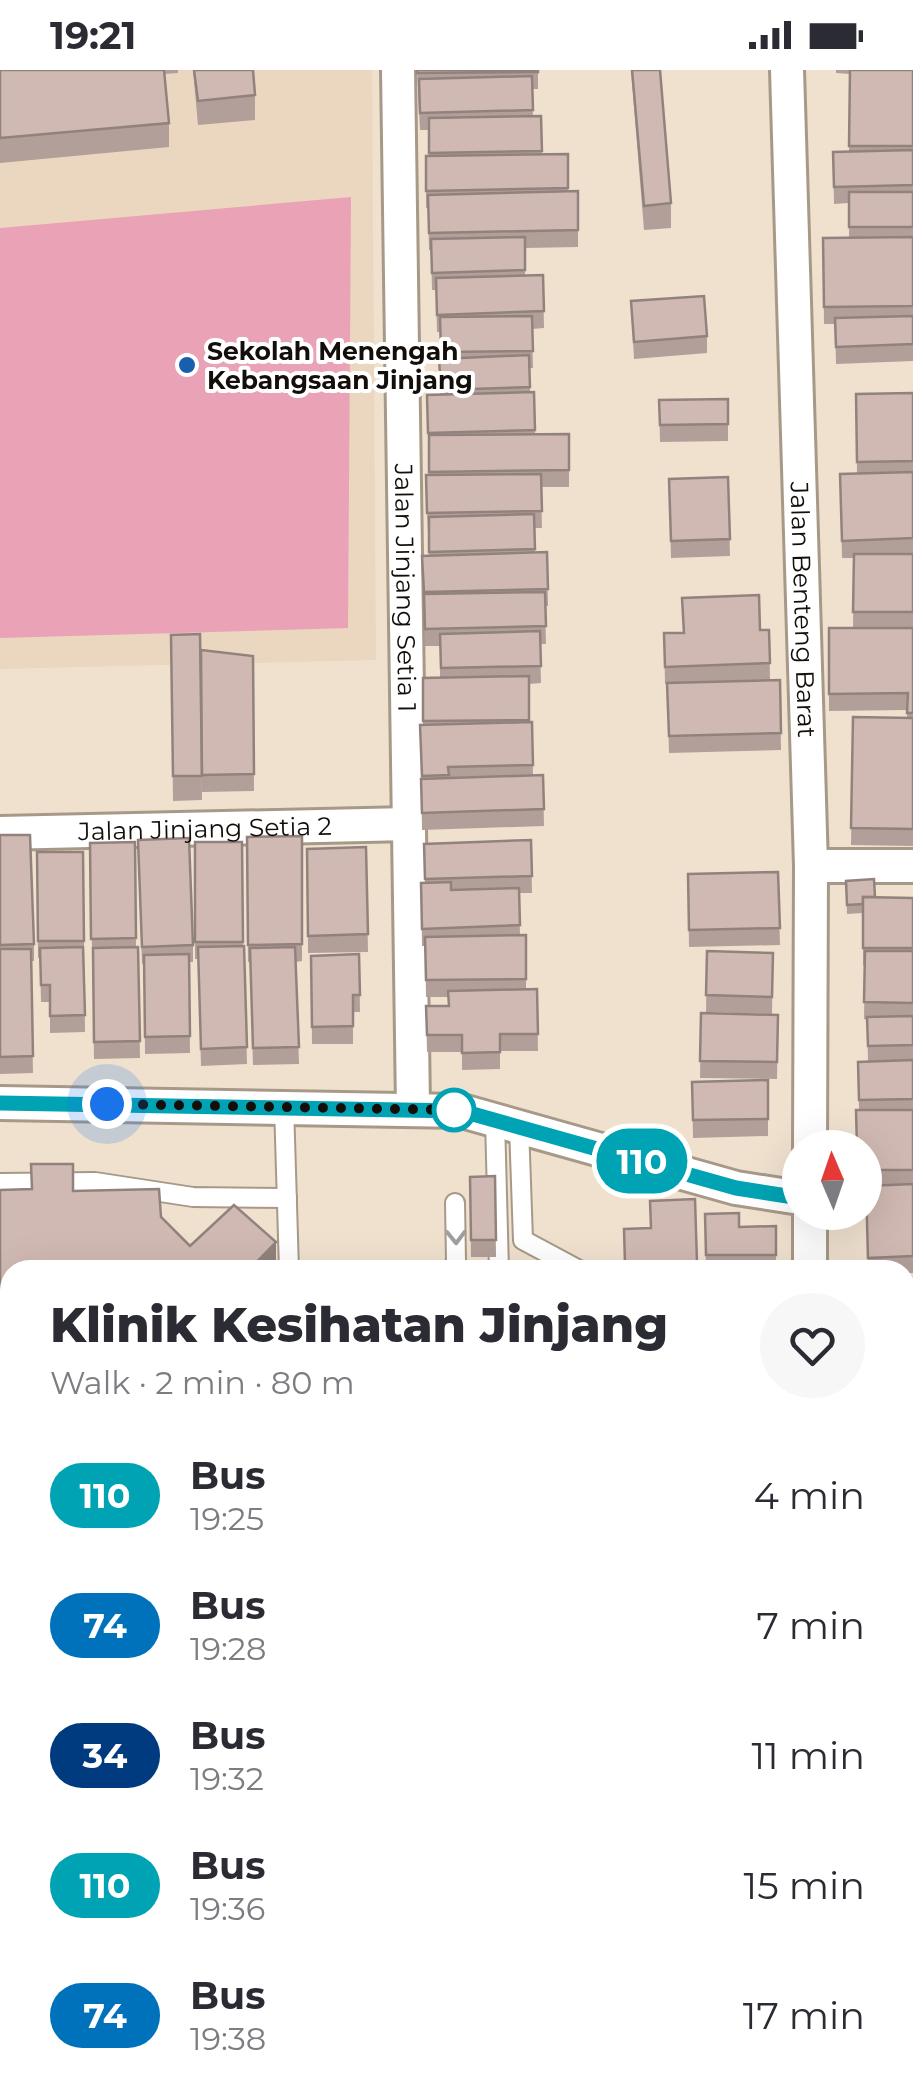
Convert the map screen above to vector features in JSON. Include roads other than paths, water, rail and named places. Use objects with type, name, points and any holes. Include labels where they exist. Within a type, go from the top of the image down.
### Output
[{"type":"street","name":"Jalan Jinjang Setia 1","points":[[398,70],[414,1106]]},
{"type":"street","name":"Jalan Benteng Barat","points":[[787,70],[811,866],[810,1130]]},
{"type":"street","name":"Jalan Jinjang Setia 2","points":[[0,833],[409,824]]},
{"type":"street","points":[[811,866],[913,866]]},
{"type":"street","points":[[0,1103],[414,1106],[462,1111],[736,1188],[782,1195]]},
{"type":"street","points":[[810,1230],[810,1260]]},
{"type":"lane","points":[[284,1105],[289,1260]]},
{"type":"lane","points":[[500,1260],[507,1123]]},
{"type":"lane","points":[[507,1123],[522,1240],[560,1260]]},
{"type":"lane","points":[[0,1184],[95,1182],[193,1197],[286,1198]]},
{"type":"lane","points":[[455,1203],[456,1260]]},
{"type":"place","name":"Sekolah Menengah Kebangsaan Jinjang","points":[[187,365]]}]
